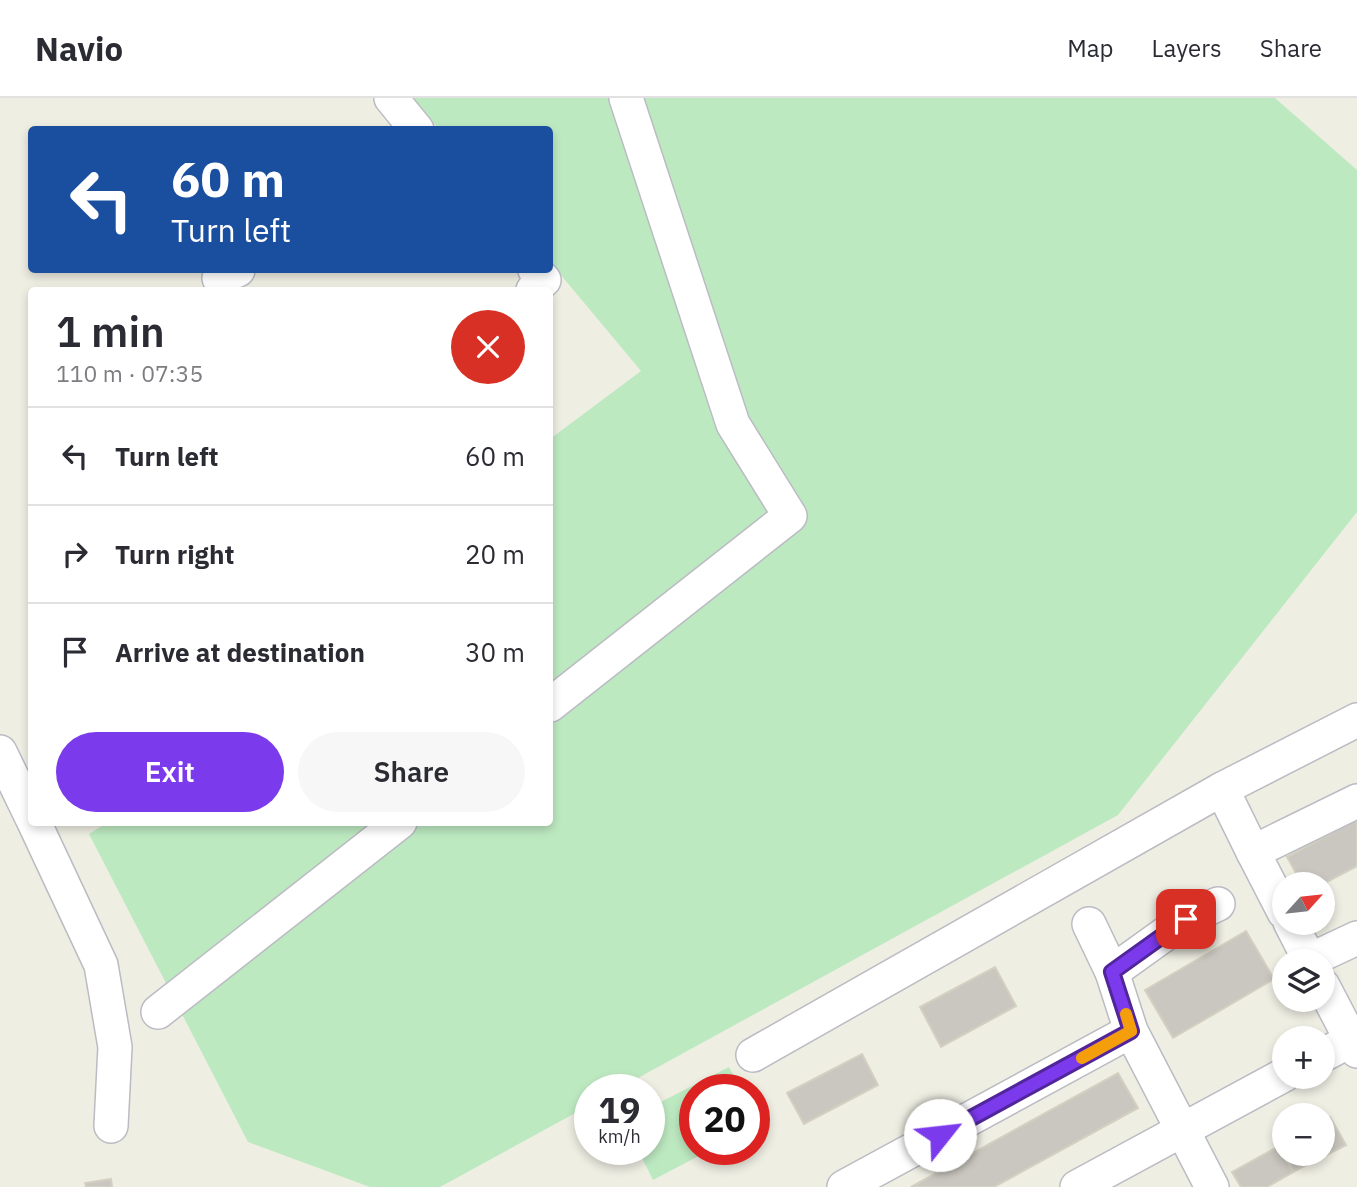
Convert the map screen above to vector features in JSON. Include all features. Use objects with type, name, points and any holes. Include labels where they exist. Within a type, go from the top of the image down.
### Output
[{"type":"street","points":[[391,98],[414,126]]},
{"type":"street","points":[[553,703],[790,516],[733,424],[626,98]]},
{"type":"street","points":[[536,287],[544,280],[538,273]]},
{"type":"street","points":[[753,1055],[1222,789],[1357,720]]},
{"type":"street","points":[[0,752],[28,810]]},
{"type":"street","points":[[1222,789],[1272,889]]},
{"type":"street","points":[[1253,852],[1357,801]]},
{"type":"street","points":[[36,826],[101,965],[115,1047],[111,1126]]},
{"type":"street","points":[[158,1012],[395,826]]},
{"type":"street","points":[[1112,972],[1186,919],[1218,904]]},
{"type":"street","points":[[1089,924],[1112,972],[1131,1031],[1212,1187]]},
{"type":"street","points":[[1335,949],[1357,938]]},
{"type":"street","points":[[1334,1012],[1347,1045]]},
{"type":"street","points":[[844,1187],[1131,1031]]},
{"type":"street","points":[[1077,1187],[1272,1081]]},
{"type":"green space","points":[[412,98],[1275,98],[1357,170],[1357,512],[1118,815],[645,1074],[574,1074],[574,1114],[440,1187],[370,1187],[248,1142],[89,834],[102,826],[553,826],[553,437],[641,371],[553,266],[553,126],[436,126]]},
{"type":"green space","points":[[729,1067],[733,1074],[715,1074]]},
{"type":"green space","points":[[679,1093],[679,1165],[682,1165],[653,1180],[646,1165],[665,1165],[665,1100]]},
{"type":"building","points":[[1357,819],[1357,866],[1335,878],[1335,872],[1295,872],[1287,857]]},
{"type":"building","points":[[1246,931],[1272,976],[1272,980],[1173,1038],[1145,990]]},
{"type":"building","points":[[995,967],[1016,1006],[941,1047],[920,1007]]},
{"type":"building","points":[[862,1054],[878,1085],[804,1124],[787,1093]]},
{"type":"building","points":[[1118,1073],[1138,1108],[994,1187],[911,1187]]},
{"type":"building","points":[[1335,1126],[1346,1145],[1335,1151]]},
{"type":"building","points":[[1272,1150],[1272,1166],[1290,1166],[1293,1172],[1267,1187],[1241,1187],[1232,1172]]},
{"type":"building","points":[[1290,1166],[1305,1166],[1293,1172]]},
{"type":"building","points":[[111,1179],[112,1187],[86,1187],[85,1183]]},
{"type":"slow traffic","points":[[1082,1058],[1131,1031],[1126,1014]]},
{"type":"route","points":[[940,1135],[1131,1031],[1112,972],[1186,919]]}]
